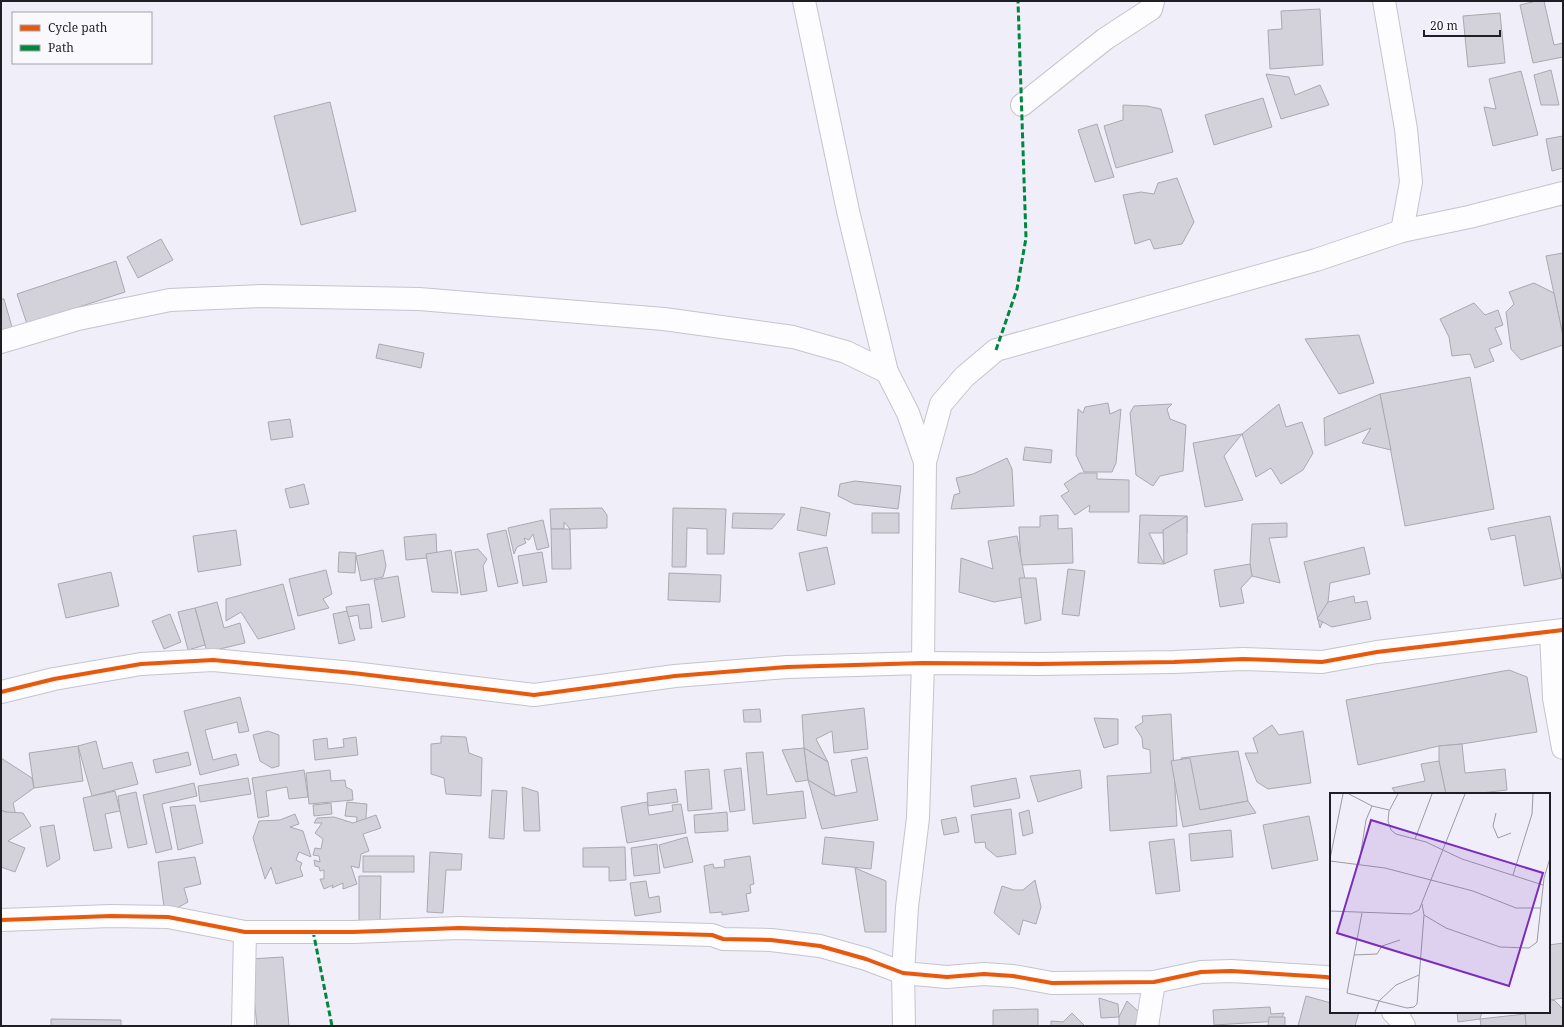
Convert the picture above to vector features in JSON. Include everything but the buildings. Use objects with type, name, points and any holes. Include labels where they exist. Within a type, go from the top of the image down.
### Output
[{"type":"street","points":[[804,1],[848,211],[886,372],[908,413],[926,462]]},
{"type":"street","points":[[1022,105],[1105,39],[1151,8],[1153,1]]},
{"type":"street","points":[[1384,1],[1406,129],[1411,182],[1402,231]]},
{"type":"street","points":[[904,1026],[903,973],[907,907],[918,818],[923,663],[926,462],[941,404],[964,377],[996,350],[1316,260],[1402,231],[1469,217],[1563,193]]},
{"type":"street","points":[[1,342],[78,319],[170,300],[261,296],[420,299],[664,319],[793,336],[846,352],[886,372]]},
{"type":"street","points":[[1,692],[54,680],[141,664],[213,660],[353,673],[534,695],[675,676],[780,667],[923,663],[1039,664],[1174,662],[1243,658],[1322,662],[1384,651],[1557,631],[1554,698],[1563,748]]},
{"type":"street","points":[[1,920],[111,916],[168,918],[245,932],[353,932],[459,928],[712,935],[723,940],[771,940],[820,946],[866,959],[903,973],[947,977],[984,974],[1013,976],[1052,983],[1154,982],[1201,972],[1231,971],[1330,978]]},
{"type":"street","points":[[243,1026],[245,932]]},
{"type":"street","points":[[1147,1026],[1154,982]]},
{"type":"street","points":[[1394,1013],[1404,1026]]},
{"type":"marked path","points":[[996,350],[1017,289],[1026,238],[1018,1]]},
{"type":"marked path","points":[[313,931],[332,1026]]},
{"type":"cycle path","points":[[1,692],[54,679],[141,664],[213,660],[353,673],[534,695],[675,676],[787,667],[923,663],[1039,664],[1174,662],[1243,659],[1322,662],[1377,652],[1563,630]]},
{"type":"cycle path","points":[[1,920],[111,916],[168,917],[245,932],[353,932],[459,928],[712,935],[723,939],[771,940],[820,946],[866,959],[903,973],[947,977],[984,974],[1013,976],[1052,983],[1154,982],[1201,972],[1231,971],[1330,978]]}]
